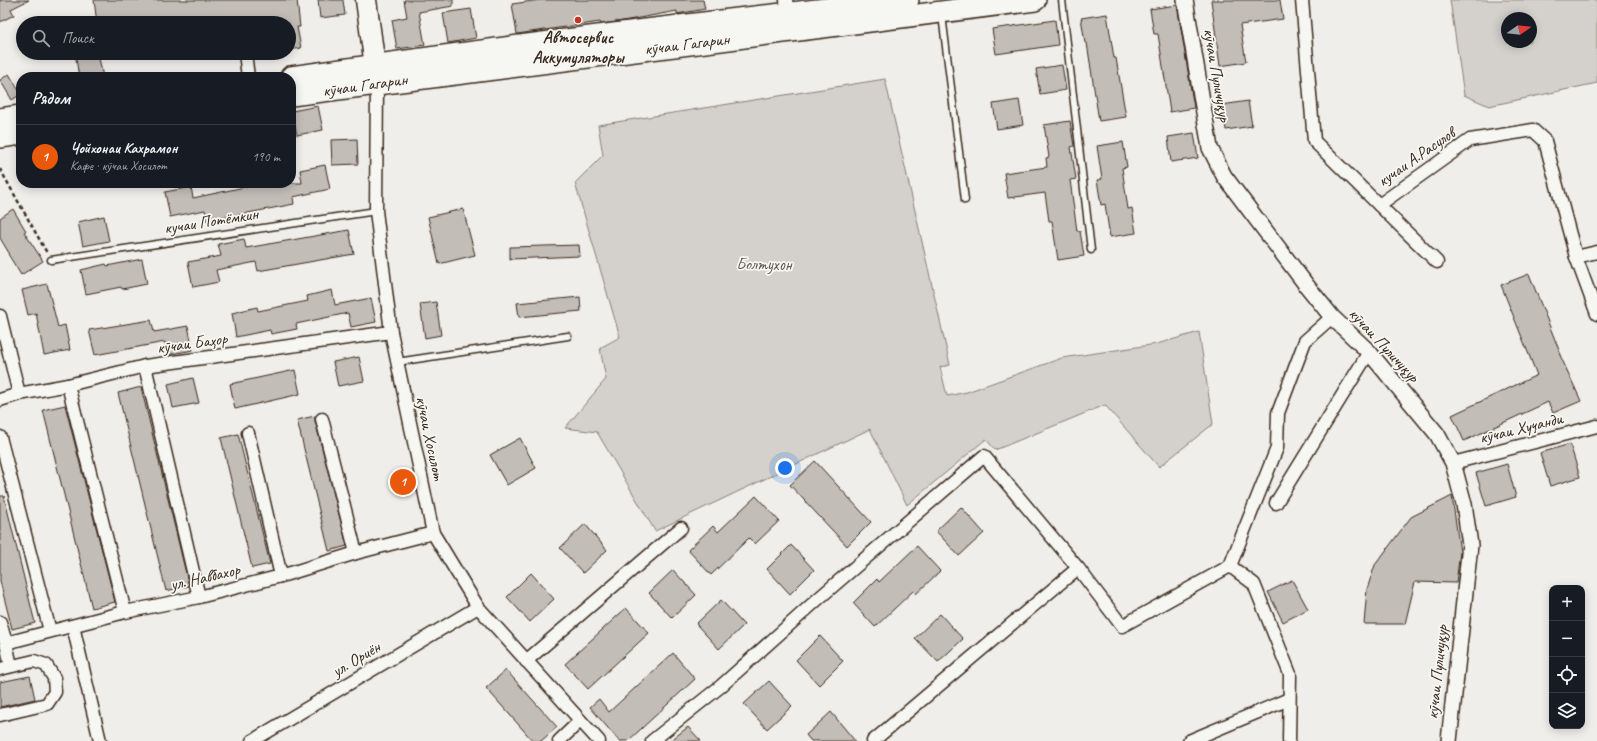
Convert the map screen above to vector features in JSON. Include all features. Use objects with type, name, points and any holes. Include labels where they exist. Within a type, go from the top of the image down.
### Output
[{"type":"highway","name":"кӯчаи Гагарин","points":[[296,95],[381,74],[787,6],[908,0]]},
{"type":"highway","name":"кӯчаи Гагарин","points":[[296,77],[381,74],[942,12],[1035,0]]},
{"type":"highway","points":[[5,120],[16,130]]},
{"type":"main road","points":[[366,0],[381,74]]},
{"type":"main road","points":[[376,0],[381,74]]},
{"type":"street","name":"кӯчаи Пуличуқур","points":[[1185,0],[1210,148],[1224,176],[1332,317],[1369,352],[1437,434],[1453,463],[1464,504],[1470,545],[1449,741]]},
{"type":"street","name":"кучаи А.Расулов","points":[[1302,0],[1314,141],[1379,205],[1470,140],[1532,130],[1545,141],[1576,257],[1597,314]]},
{"type":"street","points":[[246,60],[247,72]]},
{"type":"street","name":"кӯчаи Хосилот","points":[[381,74],[376,211],[391,332],[433,533],[478,607],[599,741]]},
{"type":"street","points":[[1379,205],[1437,262]]},
{"type":"street","points":[[1576,257],[1597,252]]},
{"type":"street","points":[[0,316],[19,394]]},
{"type":"street","points":[[652,741],[721,686],[818,599],[984,456],[1078,568],[1122,626],[1230,566],[1277,448],[1278,413],[1305,341],[1332,317]]},
{"type":"street","name":"кӯчаи Баҳор","points":[[0,400],[19,394],[68,385],[146,366],[391,332]]},
{"type":"street","points":[[1276,503],[1369,352]]},
{"type":"street","points":[[146,366],[199,597]]},
{"type":"street","points":[[68,385],[125,612]]},
{"type":"street","points":[[322,419],[356,553]]},
{"type":"street","name":"кӯчаи Хуҷанди","points":[[1453,463],[1597,426]]},
{"type":"street","points":[[248,433],[280,576]]},
{"type":"street","points":[[0,437],[50,632]]},
{"type":"street","points":[[526,661],[681,528]]},
{"type":"street","name":"ул. Навбахор","points":[[6,643],[125,612],[199,597],[433,533]]},
{"type":"street","points":[[1230,566],[1254,584],[1290,674],[1289,741]]},
{"type":"street","points":[[873,741],[1078,568]]},
{"type":"street","name":"ул. Ориён","points":[[252,741],[478,607]]},
{"type":"street","points":[[0,622],[6,643],[6,668],[34,661],[46,665],[54,678],[55,692],[47,704],[0,715]]},
{"type":"street","points":[[73,626],[100,741]]},
{"type":"street","points":[[1189,741],[1289,700]]},
{"type":"street","points":[[559,741],[580,721]]},
{"type":"lane","points":[[1062,0],[1091,250]]},
{"type":"lane","points":[[942,12],[965,200]]},
{"type":"lane","name":"кучаи Потёмкин","points":[[51,260],[376,211]]},
{"type":"lane","points":[[397,362],[568,336]]},
{"type":"path","points":[[0,169],[51,260]]},
{"type":"green space","points":[[1450,0],[1597,0],[1597,83],[1489,106],[1464,95]]},
{"type":"green space","name":"Болтухон","points":[[885,79],[950,365],[940,367],[947,396],[967,392],[1062,358],[1157,344],[1199,332],[1213,424],[1159,467],[1105,405],[995,450],[986,439],[907,505],[870,429],[655,531],[597,432],[565,428],[606,379],[600,348],[620,337],[575,183],[603,155],[598,125]]},
{"type":"building","points":[[0,0],[29,0],[11,9],[14,15],[0,22]]},
{"type":"building","points":[[94,0],[297,0],[300,27],[297,27],[301,48],[296,49],[296,16],[96,16]]},
{"type":"building","points":[[318,0],[343,0],[345,15],[320,18]]},
{"type":"building","points":[[404,0],[453,0],[453,6],[419,12],[425,45],[397,49],[392,20],[407,17]]},
{"type":"building","points":[[540,0],[703,0],[705,9],[677,14],[677,11],[623,21],[601,24],[600,22],[517,34],[512,4]]},
{"type":"building","points":[[1211,0],[1280,0],[1283,19],[1240,25],[1246,62],[1220,66]]},
{"type":"building","points":[[1177,5],[1194,108],[1170,112],[1158,34],[1154,34],[1150,9]]},
{"type":"building","points":[[471,9],[476,38],[448,43],[443,13]]},
{"type":"building","points":[[1107,14],[1126,117],[1099,121],[1087,43],[1085,43],[1081,18]]},
{"type":"building","points":[[1055,20],[1058,45],[996,54],[992,29]]},
{"type":"building","points":[[76,60],[99,60],[102,72],[78,72]]},
{"type":"building","points":[[1062,65],[1066,90],[1040,94],[1036,69]]},
{"type":"building","points":[[9,74],[16,86],[16,97],[12,100],[0,80]]},
{"type":"building","points":[[1019,100],[1023,125],[997,129],[993,104]]},
{"type":"building","points":[[1248,101],[1252,126],[1226,130],[1222,105]]},
{"type":"building","points":[[318,106],[323,130],[297,135],[296,110]]},
{"type":"building","points":[[1070,121],[1074,146],[1071,147],[1076,179],[1070,180],[1077,231],[1080,231],[1084,256],[1058,260],[1052,221],[1049,221],[1045,193],[1008,198],[1004,173],[1047,167],[1046,158],[1049,157],[1044,125]]},
{"type":"building","points":[[1194,133],[1198,158],[1171,162],[1168,137]]},
{"type":"building","points":[[357,139],[358,164],[332,165],[331,140]]},
{"type":"building","points":[[1123,142],[1127,167],[1122,168],[1128,209],[1132,208],[1136,233],[1110,237],[1105,204],[1101,205],[1097,180],[1102,179],[1097,146]]},
{"type":"building","points":[[325,165],[330,189],[293,197],[294,204],[207,221],[205,210],[170,217],[165,192],[191,188],[193,198],[240,188],[296,188],[296,183],[302,183],[300,170]]},
{"type":"building","points":[[13,209],[26,231],[24,232],[43,261],[21,275],[0,238],[0,218]]},
{"type":"building","points":[[463,209],[475,255],[439,264],[428,217]]},
{"type":"building","points":[[104,216],[109,241],[83,246],[78,222]]},
{"type":"building","points":[[349,230],[354,254],[258,271],[256,262],[216,270],[219,282],[193,287],[188,262],[221,256],[218,244],[244,239],[246,248]]},
{"type":"building","points":[[579,245],[580,256],[510,259],[510,247]]},
{"type":"building","points":[[142,259],[147,284],[122,289],[121,287],[86,294],[81,270],[106,264],[107,266]]},
{"type":"building","points":[[1529,274],[1560,355],[1581,401],[1553,413],[1548,402],[1464,441],[1452,415],[1537,375],[1501,285]]},
{"type":"building","points":[[47,284],[58,327],[65,325],[70,350],[44,355],[36,313],[28,315],[22,290]]},
{"type":"building","points":[[332,290],[335,305],[371,298],[376,322],[351,327],[348,313],[296,324],[297,329],[271,334],[270,330],[236,337],[232,313],[257,307],[258,311],[308,301],[307,296]]},
{"type":"building","points":[[580,297],[581,311],[519,317],[517,303]]},
{"type":"building","points":[[436,302],[441,335],[425,338],[420,304]]},
{"type":"building","points":[[151,320],[154,332],[188,326],[193,350],[167,355],[165,342],[95,355],[89,330]]},
{"type":"building","points":[[359,357],[364,381],[338,386],[333,362]]},
{"type":"building","points":[[295,370],[300,394],[235,409],[230,384]]},
{"type":"building","points":[[193,378],[199,403],[173,408],[168,384]]},
{"type":"building","points":[[141,387],[189,586],[166,591],[118,393]]},
{"type":"building","points":[[65,405],[115,602],[92,608],[43,410]]},
{"type":"building","points":[[315,416],[347,546],[329,551],[297,420]]},
{"type":"building","points":[[238,434],[270,564],[252,568],[221,438]]},
{"type":"building","points":[[520,438],[536,468],[507,485],[490,455]]},
{"type":"building","points":[[1570,444],[1580,477],[1550,486],[1540,453]]},
{"type":"building","points":[[815,461],[871,522],[847,546],[790,485]]},
{"type":"building","points":[[1507,464],[1516,497],[1486,506],[1476,473]]},
{"type":"building","points":[[0,496],[4,496],[35,623],[12,629],[0,581]]},
{"type":"building","points":[[756,496],[779,521],[755,544],[749,538],[711,575],[688,550],[713,526],[718,532]]},
{"type":"building","points":[[1452,496],[1460,552],[1456,583],[1415,582],[1405,624],[1364,624],[1367,589],[1375,565],[1411,517]]},
{"type":"building","points":[[961,507],[984,533],[959,556],[936,531]]},
{"type":"building","points":[[585,524],[607,550],[583,573],[560,548]]},
{"type":"building","points":[[791,545],[814,570],[790,594],[767,569]]},
{"type":"building","points":[[917,546],[940,571],[916,594],[913,591],[875,627],[853,603],[877,579],[879,582]]},
{"type":"building","points":[[673,570],[696,595],[672,618],[649,593]]},
{"type":"building","points":[[531,573],[554,599],[530,622],[507,597]]},
{"type":"building","points":[[1292,580],[1308,609],[1283,622],[1268,592]]},
{"type":"building","points":[[721,600],[744,625],[719,649],[696,624]]},
{"type":"building","points":[[626,608],[649,633],[588,689],[565,664]]},
{"type":"building","points":[[940,614],[963,639],[938,662],[915,638]]},
{"type":"building","points":[[820,636],[843,661],[819,685],[796,660]]},
{"type":"building","points":[[673,653],[695,679],[628,741],[619,741],[590,707],[599,699],[609,712]]},
{"type":"building","points":[[506,670],[557,727],[541,741],[533,741],[486,688]]},
{"type":"building","points":[[30,676],[35,699],[0,707],[0,682]]},
{"type":"building","points":[[769,681],[792,706],[767,729],[744,704]]},
{"type":"building","points":[[831,712],[855,741],[811,741],[806,735]]},
{"type":"building","points":[[688,727],[701,741],[670,741]]},
{"type":"place","name":"Автосервис Аккумуляторы","points":[[578,20]]},
{"type":"place","name":"Чойхонаи Кахрамон","points":[[403,482]]}]
